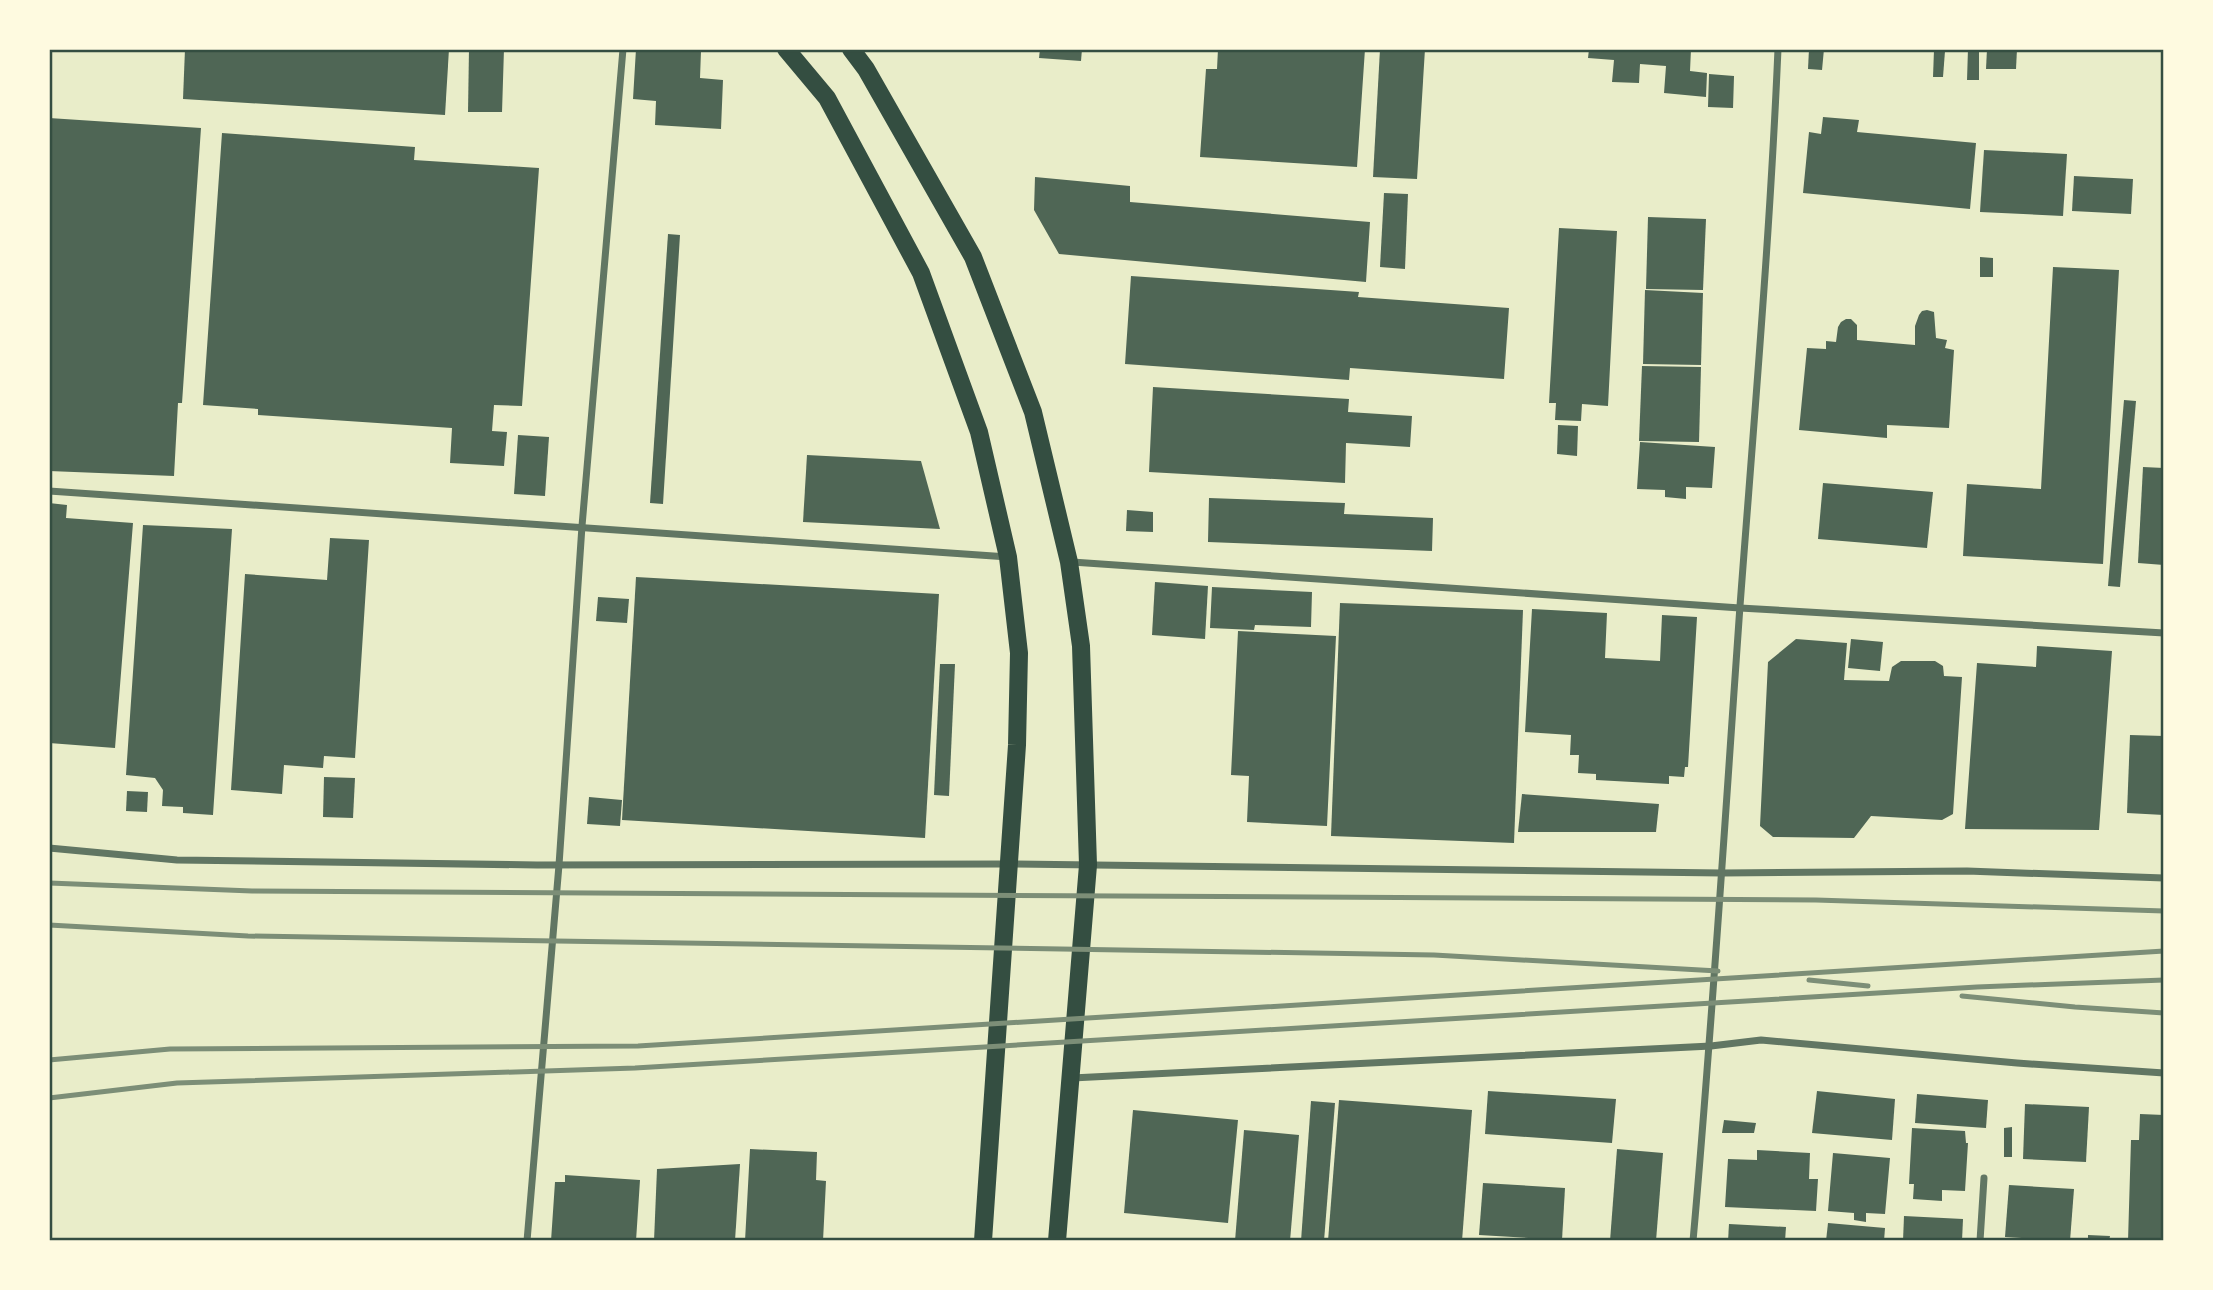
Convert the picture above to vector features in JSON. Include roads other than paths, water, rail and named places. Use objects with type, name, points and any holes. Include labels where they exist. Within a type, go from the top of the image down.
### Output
[{"type":"main road","points":[[786,49],[828,98],[921,274],[979,432],[1008,557],[1019,653],[1017,745],[983,1241]]},
{"type":"main road","points":[[851,49],[866,69],[973,257],[1033,412],[1069,562],[1081,646],[1088,864],[1057,1241]]},
{"type":"street","points":[[527,1241],[559,865],[582,526],[623,49]]},
{"type":"street","points":[[1693,1241],[1711,1046],[1740,608],[1771,206],[1778,49]]},
{"type":"street","points":[[49,491],[1008,557]]},
{"type":"street","points":[[1069,562],[1740,608],[2164,633]]},
{"type":"street","points":[[49,848],[177,860],[559,865],[1088,864],[1722,873],[1967,872],[2164,878]]},
{"type":"street","points":[[1072,1078],[1711,1046],[1761,1040],[2164,1073]]},
{"type":"street","points":[[1980,1241],[1984,1178]]},
{"type":"railway","points":[[49,883],[252,891],[1816,900],[2164,911]]},
{"type":"railway","points":[[49,925],[248,936],[1434,955],[1718,971]]},
{"type":"railway","points":[[49,1060],[170,1049],[638,1046],[2164,951]]},
{"type":"railway","points":[[1809,980],[1868,986]]},
{"type":"railway","points":[[49,1098],[177,1083],[635,1068],[1977,987],[2164,980]]},
{"type":"railway","points":[[1962,996],[2164,1013]]}]
